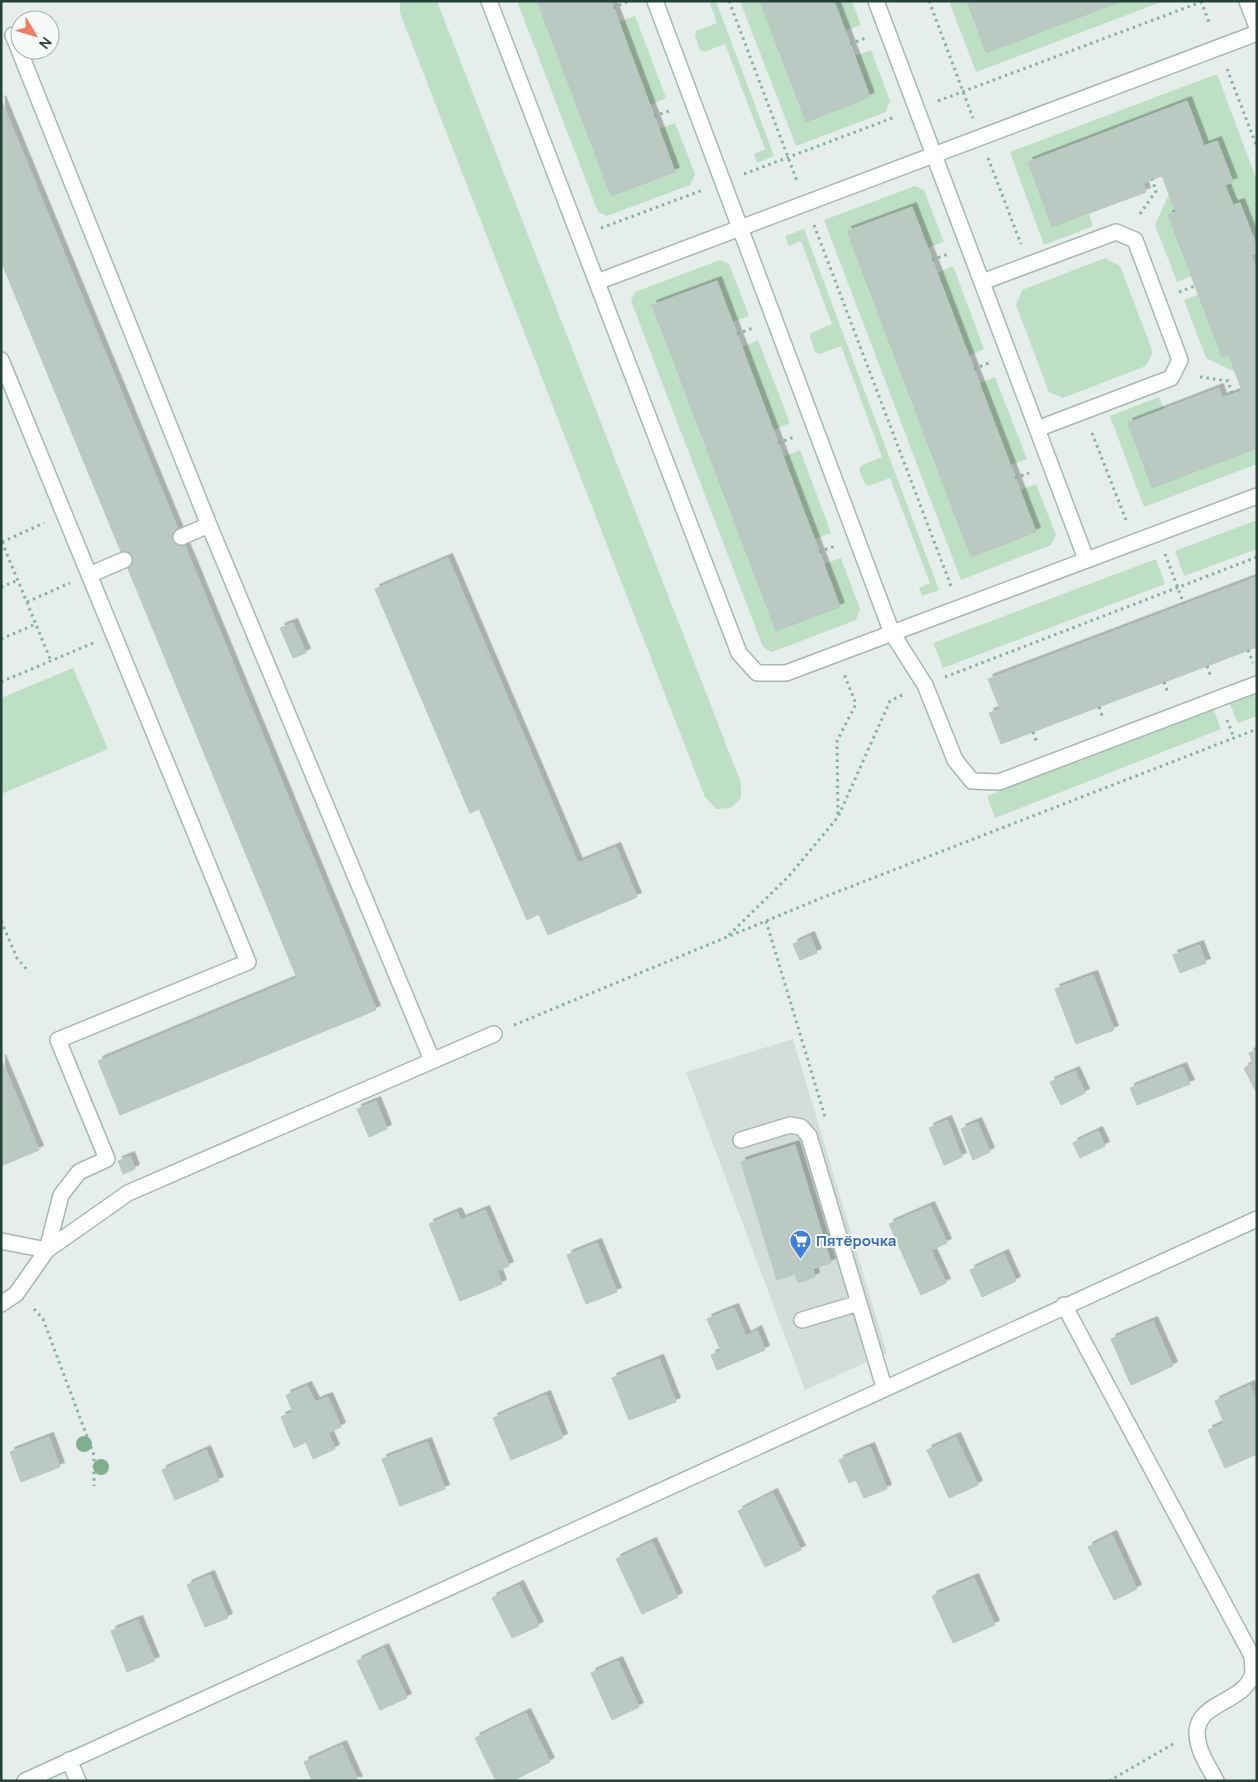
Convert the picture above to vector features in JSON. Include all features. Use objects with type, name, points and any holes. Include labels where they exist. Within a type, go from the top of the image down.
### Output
[{"type":"main road","points":[[489,1],[739,653],[757,673],[786,673],[1257,496]]},
{"type":"main road","points":[[655,1],[892,633],[925,685],[955,760],[972,780],[999,782],[1257,684]]},
{"type":"main road","points":[[876,1],[1086,559]]},
{"type":"main road","points":[[1247,1],[1257,27]]},
{"type":"main road","points":[[596,282],[1257,33]]},
{"type":"main road","points":[[23,60],[209,525],[432,1060]]},
{"type":"main road","points":[[982,282],[1116,232],[1135,240],[1180,360],[1171,378],[1037,429]]},
{"type":"main road","points":[[1,360],[248,962],[58,1040],[107,1159],[79,1172],[61,1195],[47,1250]]},
{"type":"main road","points":[[181,537],[209,525]]},
{"type":"main road","points":[[89,575],[124,560]]},
{"type":"main road","points":[[1,1304],[16,1294],[47,1250],[128,1193],[494,1034]]},
{"type":"main road","points":[[741,1140],[790,1126],[801,1127],[808,1136],[884,1388]]},
{"type":"main road","points":[[25,1781],[1064,1305],[1257,1219]]},
{"type":"main road","points":[[1,1241],[47,1250]]},
{"type":"main road","points":[[802,1320],[859,1303]]},
{"type":"main road","points":[[1064,1305],[1252,1656],[1253,1675],[1242,1690],[1204,1712],[1197,1729],[1199,1746],[1216,1781]]},
{"type":"main road","points":[[69,1760],[78,1781]]},
{"type":"path","points":[[613,8],[629,1]]},
{"type":"path","points":[[729,1],[959,608]]},
{"type":"path","points":[[580,236],[1201,1],[1257,148]]},
{"type":"path","points":[[850,44],[874,35]]},
{"type":"path","points":[[654,116],[680,106]]},
{"type":"path","points":[[1140,214],[1156,192],[1152,179]]},
{"type":"path","points":[[932,260],[957,251]]},
{"type":"path","points":[[1170,296],[1195,286]]},
{"type":"path","points":[[737,334],[754,327]]},
{"type":"path","points":[[1200,377],[1228,381],[1232,394]]},
{"type":"path","points":[[1084,411],[1134,542]]},
{"type":"path","points":[[51,661],[2,542],[64,515]]},
{"type":"path","points":[[1163,548],[1184,604]]},
{"type":"path","points":[[728,936],[789,876],[838,817],[890,701],[925,685],[1257,557]]},
{"type":"path","points":[[27,602],[89,575]]},
{"type":"path","points":[[1,587],[18,580]]},
{"type":"path","points":[[1,639],[36,624]]},
{"type":"path","points":[[1,682],[114,634]]},
{"type":"path","points":[[1248,650],[1256,668]]},
{"type":"path","points":[[836,654],[856,704],[837,741],[838,817]]},
{"type":"path","points":[[494,1034],[728,936],[1257,729]]},
{"type":"path","points":[[1,921],[17,958],[30,972]]},
{"type":"path","points":[[16,1294],[30,1304],[43,1320],[94,1455],[94,1486]]},
{"type":"path","points":[[1109,1781],[1197,1729]]},
{"type":"shaded area","points":[[793,1039],[887,1353],[805,1390],[686,1072]]},
{"type":"green space","points":[[400,1],[437,1],[741,783],[741,798],[731,808],[716,809],[705,797],[400,13]]},
{"type":"green space","points":[[517,1],[537,1],[611,196],[675,172],[659,129],[675,123],[695,174],[690,185],[607,216],[598,212]]},
{"type":"green space","points":[[709,1],[716,1],[774,156],[757,163],[754,154],[765,149],[725,44],[704,52],[700,50],[695,36],[696,31],[717,23]]},
{"type":"green space","points":[[740,1],[760,1],[806,122],[870,97],[855,56],[871,50],[890,101],[886,112],[796,146]]},
{"type":"green space","points":[[834,1],[852,1],[861,25],[845,31]]},
{"type":"green space","points":[[949,1],[967,1],[987,53],[1122,1],[1164,1],[976,72]]},
{"type":"green space","points":[[635,16],[666,98],[650,105],[618,22]]},
{"type":"green space","points":[[1217,74],[1257,181],[1257,247],[1240,203],[1233,205],[1225,185],[1233,181],[1217,141],[1204,146],[1187,101],[1028,162],[1052,227],[1089,214],[1093,226],[1044,245],[1010,152]]},
{"type":"green space","points":[[915,186],[924,190],[944,242],[927,248],[911,207],[848,231],[971,557],[1035,532],[1020,490],[1036,484],[1056,535],[1051,545],[961,580],[824,220]]},
{"type":"green space","points":[[1169,194],[1176,212],[1168,216],[1191,276],[1177,282],[1155,225]]},
{"type":"green space","points":[[804,229],[939,590],[922,596],[919,588],[930,583],[890,478],[869,486],[865,484],[859,469],[862,465],[882,457],[841,346],[819,354],[815,352],[810,337],[811,333],[832,324],[801,241],[789,246],[785,236]]},
{"type":"green space","points":[[1105,258],[1120,266],[1153,352],[1146,366],[1063,398],[1049,392],[1016,305],[1022,290]]},
{"type":"green space","points":[[720,260],[729,264],[749,316],[732,322],[717,281],[652,306],[776,631],[840,607],[824,564],[841,558],[860,609],[856,620],[772,652],[763,647],[631,301],[635,292]]},
{"type":"green space","points":[[953,266],[984,349],[969,356],[937,273]]},
{"type":"green space","points":[[1198,295],[1222,357],[1229,355],[1235,372],[1206,358],[1184,300]]},
{"type":"green space","points":[[758,340],[790,423],[773,430],[742,347]]},
{"type":"green space","points":[[995,377],[1027,459],[1010,465],[979,383]]},
{"type":"green space","points":[[1159,397],[1164,409],[1128,423],[1152,488],[1257,448],[1257,464],[1144,507],[1110,416]]},
{"type":"green space","points":[[800,450],[831,533],[815,539],[783,457]]},
{"type":"green space","points":[[1257,520],[1257,549],[1184,576],[1175,551]]},
{"type":"green space","points":[[1156,559],[1165,584],[943,668],[933,643]]},
{"type":"green space","points":[[73,668],[108,749],[1,794],[1,698]]},
{"type":"green space","points":[[1257,691],[1257,716],[1238,723],[1229,702]]},
{"type":"green space","points":[[1213,708],[1221,729],[995,818],[987,796]]},
{"type":"building","points":[[537,1],[611,1],[675,172],[611,196]]},
{"type":"building","points":[[760,1],[834,1],[870,97],[806,122]]},
{"type":"building","points":[[967,1],[1122,1],[986,53]]},
{"type":"building","points":[[1,100],[376,1010],[120,1115],[98,1061],[297,978],[1,261]]},
{"type":"building","points":[[1187,101],[1204,146],[1217,141],[1233,182],[1225,185],[1233,205],[1240,203],[1257,247],[1257,253],[1251,255],[1257,271],[1257,448],[1152,488],[1128,423],[1219,388],[1222,398],[1242,391],[1229,355],[1222,357],[1168,215],[1176,212],[1162,176],[1143,183],[1146,192],[1052,227],[1028,162]]},
{"type":"building","points":[[912,207],[1036,532],[971,557],[847,231]]},
{"type":"building","points":[[717,281],[840,607],[776,631],[652,305]]},
{"type":"building","points":[[448,558],[578,863],[616,847],[637,897],[548,935],[539,914],[527,920],[479,809],[470,813],[375,589]]},
{"type":"building","points":[[1257,577],[1257,647],[1001,744],[989,713],[1000,709],[988,679]]},
{"type":"building","points":[[293,623],[306,653],[293,658],[280,628]]},
{"type":"building","points":[[810,936],[817,953],[800,960],[793,944]]},
{"type":"building","points":[[1199,945],[1206,963],[1180,973],[1173,955]]},
{"type":"building","points":[[1093,975],[1114,1030],[1076,1044],[1055,989]]},
{"type":"building","points":[[1257,1050],[1257,1090],[1255,1090],[1244,1068],[1253,1063],[1249,1053]]},
{"type":"building","points":[[1,1059],[39,1150],[1,1166]]},
{"type":"building","points":[[1182,1067],[1190,1084],[1137,1105],[1130,1088]]},
{"type":"building","points":[[1075,1071],[1085,1093],[1061,1105],[1050,1082]]},
{"type":"building","points":[[376,1101],[387,1129],[369,1137],[357,1109]]},
{"type":"building","points":[[947,1120],[962,1157],[944,1165],[929,1128]]},
{"type":"building","points":[[977,1122],[990,1152],[973,1160],[961,1129]]},
{"type":"building","points":[[1098,1131],[1105,1146],[1080,1158],[1073,1143]]},
{"type":"building","points":[[795,1145],[831,1263],[813,1269],[815,1277],[798,1283],[795,1274],[777,1280],[741,1162]]},
{"type":"building","points":[[130,1156],[135,1169],[123,1174],[118,1161]]},
{"type":"building","points":[[930,1206],[947,1243],[931,1250],[946,1283],[921,1295],[889,1224]]},
{"type":"building","points":[[485,1210],[509,1266],[497,1271],[502,1284],[460,1301],[429,1224],[457,1212],[461,1220]]},
{"type":"building","points":[[597,1243],[617,1292],[586,1304],[567,1255]]},
{"type":"building","points":[[1004,1254],[1016,1281],[982,1297],[970,1270]]},
{"type":"building","points":[[734,1308],[746,1336],[757,1330],[765,1350],[717,1370],[711,1355],[721,1351],[707,1319]]},
{"type":"building","points":[[1153,1321],[1173,1366],[1131,1385],[1111,1339]]},
{"type":"building","points":[[659,1359],[676,1402],[629,1420],[612,1378]]},
{"type":"building","points":[[1250,1385],[1257,1401],[1257,1454],[1225,1468],[1208,1430],[1224,1423],[1215,1401]]},
{"type":"building","points":[[307,1386],[315,1402],[328,1397],[341,1427],[328,1433],[335,1449],[313,1459],[306,1442],[294,1448],[281,1417],[293,1412],[286,1395]]},
{"type":"building","points":[[546,1395],[563,1438],[511,1460],[493,1418]]},
{"type":"building","points":[[49,1437],[60,1467],[21,1482],[10,1452]]},
{"type":"building","points":[[956,1437],[978,1485],[949,1498],[927,1450]]},
{"type":"building","points":[[427,1442],[445,1489],[400,1506],[382,1459]]},
{"type":"building","points":[[870,1447],[887,1489],[864,1498],[856,1480],[849,1483],[839,1460]]},
{"type":"building","points":[[206,1450],[219,1481],[175,1500],[162,1470]]},
{"type":"building","points":[[773,1493],[801,1550],[765,1567],[738,1511]]},
{"type":"building","points":[[1112,1535],[1137,1589],[1114,1600],[1088,1547]]},
{"type":"building","points":[[652,1542],[678,1597],[642,1614],[616,1559]]},
{"type":"building","points":[[210,1575],[228,1618],[205,1627],[187,1585]]},
{"type":"building","points":[[974,1578],[995,1625],[953,1643],[932,1596]]},
{"type":"building","points":[[519,1585],[539,1626],[512,1638],[492,1598]]},
{"type":"building","points":[[138,1620],[155,1661],[127,1672],[111,1631]]},
{"type":"building","points":[[384,1648],[407,1698],[380,1710],[357,1661]]},
{"type":"building","points":[[618,1661],[639,1707],[612,1720],[591,1673]]},
{"type":"building","points":[[526,1713],[550,1762],[512,1781],[496,1781],[475,1738]]},
{"type":"building","points":[[342,1745],[358,1781],[312,1781],[304,1762]]},
{"type":"place","name":"Пятёрочка","points":[[800,1259]]}]
